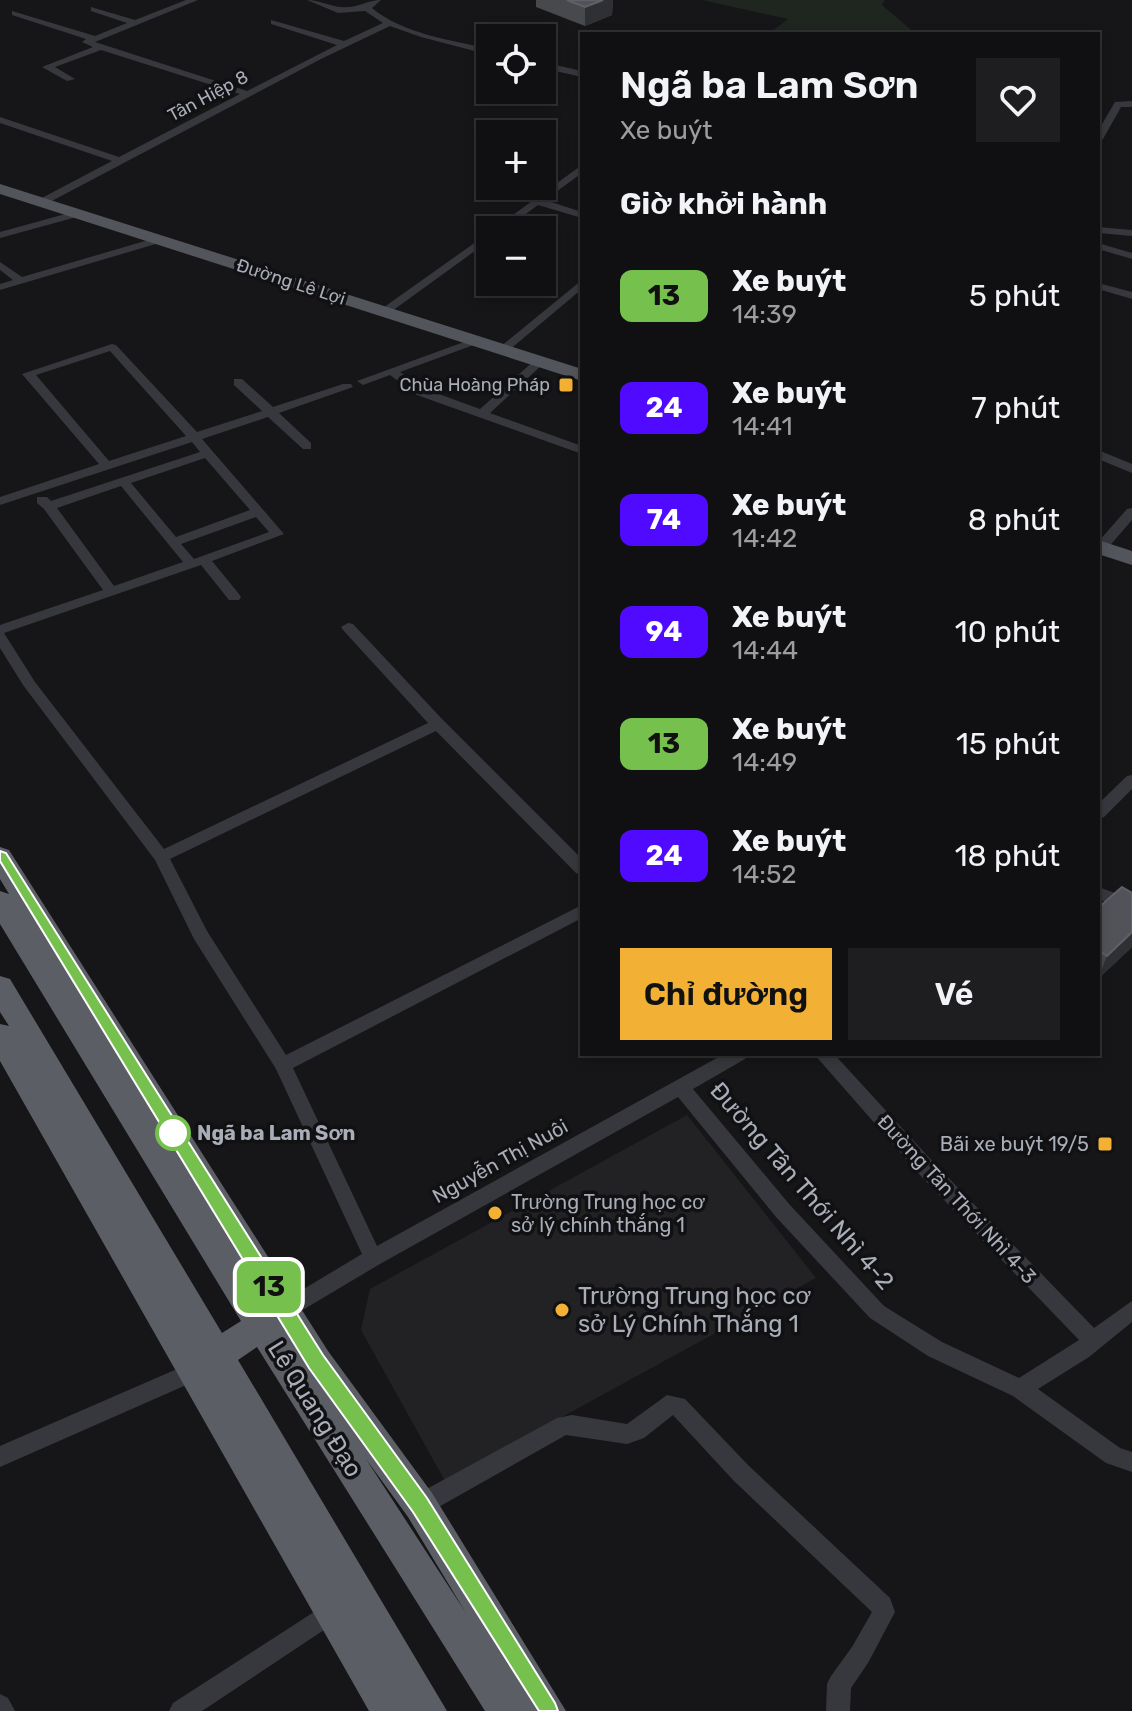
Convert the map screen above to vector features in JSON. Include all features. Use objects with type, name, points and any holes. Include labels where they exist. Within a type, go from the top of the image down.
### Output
[{"type":"highway","name":"Lê Quang Đạo","points":[[0,857],[507,1711]]},
{"type":"highway","name":"Lê Quang Đạo","points":[[0,901],[273,1317],[316,1362],[420,1505],[547,1711]]},
{"type":"highway","points":[[0,987],[206,1363],[346,1602],[428,1711]]},
{"type":"highway","points":[[0,1035],[206,1363]]},
{"type":"highway","points":[[206,1363],[273,1317]]},
{"type":"highway","points":[[346,1602],[390,1711]]},
{"type":"main road","name":"Đường Lê Lợi","points":[[0,189],[580,374]]},
{"type":"main road","points":[[1100,547],[1132,558]]},
{"type":"street","points":[[70,79],[47,67],[134,23],[194,0]]},
{"type":"street","points":[[311,0],[338,10],[367,8],[421,34],[476,48]]},
{"type":"street","points":[[367,8],[377,0]]},
{"type":"street","points":[[94,9],[134,23]]},
{"type":"street","points":[[15,13],[248,94]]},
{"type":"street","points":[[274,22],[344,44]]},
{"type":"street","name":"Tân Hiệp 8","points":[[42,202],[391,22]]},
{"type":"street","points":[[556,68],[580,74]]},
{"type":"street","points":[[1100,136],[1118,104],[1132,104]]},
{"type":"street","points":[[0,120],[120,161]]},
{"type":"street","points":[[516,216],[580,169]]},
{"type":"street","points":[[537,201],[580,214]]},
{"type":"street","points":[[0,235],[80,213]]},
{"type":"street","points":[[1100,230],[1132,233]]},
{"type":"street","points":[[0,287],[162,239]]},
{"type":"street","points":[[384,312],[476,245]]},
{"type":"street","points":[[1100,247],[1132,256]]},
{"type":"street","points":[[0,265],[21,281]]},
{"type":"street","points":[[504,349],[580,285]]},
{"type":"street","points":[[1100,287],[1132,296]]},
{"type":"street","points":[[363,381],[475,341]]},
{"type":"street","points":[[0,630],[277,534],[112,347],[28,374],[107,466]]},
{"type":"street","points":[[482,414],[540,361]]},
{"type":"street","points":[[392,371],[421,392],[580,449]]},
{"type":"street","points":[[238,382],[307,446]]},
{"type":"street","points":[[0,501],[347,387]]},
{"type":"street","points":[[49,506],[208,453]]},
{"type":"street","points":[[1100,455],[1132,469]]},
{"type":"street","points":[[123,481],[173,542],[234,597]]},
{"type":"street","points":[[31,491],[49,506],[111,592]]},
{"type":"street","points":[[173,542],[258,512]]},
{"type":"street","points":[[1100,546],[1132,512]]},
{"type":"street","points":[[348,627],[438,724],[580,867]]},
{"type":"street","points":[[0,637],[30,685],[161,857],[200,934],[283,1065],[373,1258]]},
{"type":"street","points":[[161,857],[438,724]]},
{"type":"street","points":[[1100,811],[1132,780]]},
{"type":"street","points":[[1100,894],[1132,905]]},
{"type":"street","points":[[283,1065],[580,912]]},
{"type":"street","name":"Nguyễn Thị Nuôi","points":[[273,1317],[735,1056]]},
{"type":"street","name":"Đường Tân Thới Nhì 4-3","points":[[825,1056],[927,1169],[1093,1341]]},
{"type":"street","name":"Đường Tân Thới Nhì 4-2","points":[[680,1086],[783,1211],[877,1312],[935,1349],[1020,1389],[1114,1456],[1132,1462]]},
{"type":"street","points":[[1020,1389],[1093,1341],[1132,1310]]},
{"type":"street","points":[[0,1457],[206,1363]]},
{"type":"street","points":[[420,1505],[564,1425],[581,1424],[622,1436],[634,1433],[667,1405],[678,1406],[741,1473],[882,1606],[884,1612],[860,1655],[839,1684],[838,1711]]},
{"type":"street","points":[[181,1711],[346,1602]]},
{"type":"shaded area","points":[[702,0],[885,0],[882,5],[914,32],[771,32],[788,19]]},
{"type":"shaded area","name":"Trường Trung học cơ sở Lý Chính Thắng 1","points":[[687,1115],[816,1278],[445,1481],[361,1330],[370,1289]]},
{"type":"building","points":[[567,0],[603,0],[585,7]]},
{"type":"building","points":[[1122,887],[1132,893],[1132,932],[1107,956],[1100,951],[1100,906]]},
{"type":"bus line","name":"13","points":[[0,857],[316,1362],[420,1505],[547,1711]]},
{"type":"place","name":"Chùa Hoàng Pháp","points":[[566,385]]},
{"type":"place","name":"Ngã ba Lam Sơn","points":[[173,1133]]},
{"type":"place","name":"Bãi xe buýt 19/5","points":[[1105,1144]]},
{"type":"place","name":"Trường Trung học cơ sở lý chính thắng 1","points":[[495,1213]]},
{"type":"place","name":"Trường Trung học cơ sở Lý Chính Thắng 1","points":[[562,1310]]}]
